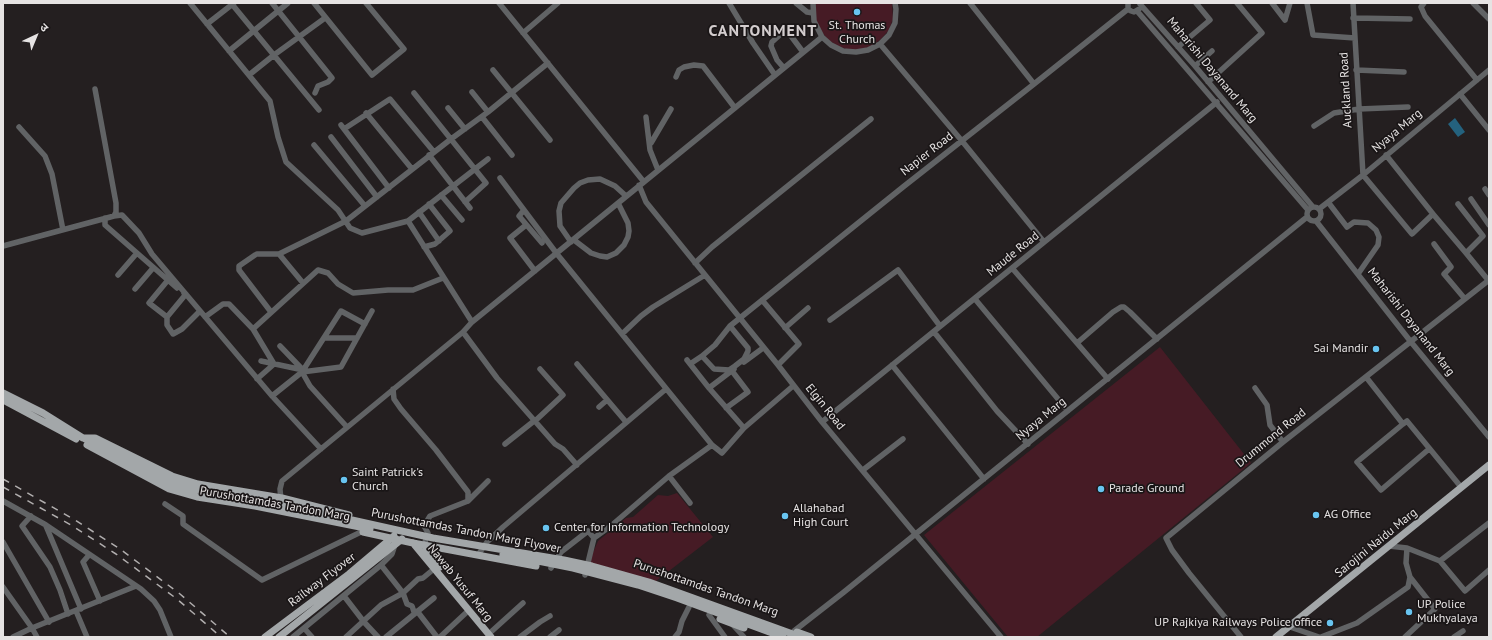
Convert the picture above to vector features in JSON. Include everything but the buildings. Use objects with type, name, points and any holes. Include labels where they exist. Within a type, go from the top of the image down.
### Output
[{"type":"main road","points":[[3,393],[43,413],[82,440]]},
{"type":"main road","name":"Purushottamdas Tandon Marg","points":[[3,400],[82,440],[87,449],[92,452],[186,499],[280,513],[413,543],[585,575],[640,589],[732,624],[771,637]]},
{"type":"main road","name":"Purushottamdas Tandon Marg","points":[[82,440],[95,438],[172,476],[198,484],[282,498],[411,530],[559,555],[647,578],[811,637]]},
{"type":"main road","name":"Purushottamdas Tandon Marg Flyover","points":[[82,440],[138,469],[169,489],[197,497],[255,506],[573,568],[677,598],[783,637]]},
{"type":"main road","name":"Sarojini Naidu Marg","points":[[1276,637],[1489,465]]},
{"type":"main road","name":"Purushottamdas Tandon Marg Flyover","points":[[138,469],[198,490],[316,512],[433,538],[592,566],[649,582],[800,637]]},
{"type":"main road","name":"Railway Flyover","points":[[265,637],[377,551],[403,528]]},
{"type":"main road","name":"Railway Flyover","points":[[279,637],[395,546],[411,530]]},
{"type":"main road","name":"Nawab Yusuf Marg","points":[[413,543],[469,610],[493,635]]},
{"type":"main road","name":"Nawab Yusuf Marg","points":[[424,545],[493,635]]},
{"type":"street","points":[[190,3],[270,101],[286,162],[338,210],[350,228],[362,233],[408,221],[488,158]]},
{"type":"street","points":[[207,24],[233,3],[319,110]]},
{"type":"street","points":[[272,3],[332,78],[328,82],[318,86],[315,93]]},
{"type":"street","points":[[229,51],[288,3]]},
{"type":"street","points":[[314,3],[372,75],[404,49],[366,3]]},
{"type":"street","name":"Elgin Road","points":[[499,3],[548,63],[642,184],[646,202],[778,365],[822,422],[1001,637]]},
{"type":"street","points":[[729,3],[753,43],[775,75]]},
{"type":"street","points":[[796,3],[807,12],[813,13]]},
{"type":"street","points":[[814,3],[814,21],[822,37],[831,45],[843,51],[856,52],[868,50],[880,44],[889,35],[895,23],[895,3]]},
{"type":"street","points":[[970,3],[1034,84]]},
{"type":"street","points":[[1178,47],[1210,20],[1196,3]]},
{"type":"street","points":[[1208,82],[1262,33],[1237,3]]},
{"type":"street","points":[[1272,3],[1285,20],[1290,3]]},
{"type":"street","points":[[1307,3],[1313,35],[1354,38]]},
{"type":"street","name":"Auckland Road","points":[[1353,3],[1362,175]]},
{"type":"street","points":[[1424,3],[1421,7],[1425,16],[1477,80]]},
{"type":"street","points":[[1473,3],[1489,19]]},
{"type":"street","points":[[523,32],[556,4]]},
{"type":"street","points":[[1128,6],[1131,11],[1137,11],[1140,4]]},
{"type":"street","name":"Maharishi Dayanand Marg","points":[[1140,4],[1195,66],[1310,208]]},
{"type":"street","name":"Napier Road","points":[[709,388],[688,362],[702,356],[715,345],[730,326],[1034,84],[1128,6]]},
{"type":"street","name":"Maharishi Dayanand Marg","points":[[1137,11],[1310,208]]},
{"type":"street","points":[[248,75],[325,18]]},
{"type":"street","points":[[1353,18],[1410,18]]},
{"type":"street","points":[[784,68],[777,60],[771,46],[772,42],[785,30],[803,52]]},
{"type":"street","points":[[280,513],[282,498],[280,489],[282,481],[463,332],[472,322],[822,37]]},
{"type":"street","points":[[880,44],[962,141],[1044,242]]},
{"type":"street","points":[[1195,66],[1212,51]]},
{"type":"street","points":[[271,312],[239,270],[239,266],[256,254],[279,254],[346,221],[464,129],[482,117],[548,63]]},
{"type":"street","points":[[676,77],[679,70],[684,67],[694,65],[703,66],[735,108]]},
{"type":"street","points":[[493,70],[550,140]]},
{"type":"street","points":[[1356,70],[1404,72]]},
{"type":"street","name":"Nyaya Marg","points":[[1319,209],[1489,70]]},
{"type":"street","points":[[95,89],[116,203],[116,212],[114,216]]},
{"type":"street","points":[[472,92],[488,112]]},
{"type":"street","points":[[414,93],[486,184],[464,202]]},
{"type":"street","points":[[1460,94],[1489,130]]},
{"type":"street","points":[[389,188],[342,127],[390,99],[432,154],[464,202],[470,208]]},
{"type":"street","name":"Maude Road","points":[[822,422],[1217,102]]},
{"type":"street","points":[[448,108],[464,129]]},
{"type":"street","points":[[1314,126],[1334,113],[1358,109],[1408,108]]},
{"type":"street","points":[[650,143],[671,109]]},
{"type":"street","points":[[366,113],[412,169]]},
{"type":"street","points":[[482,117],[512,155]]},
{"type":"street","points":[[646,117],[650,150],[658,170]]},
{"type":"street","points":[[695,263],[712,247],[871,119]]},
{"type":"street","points":[[19,127],[45,156],[52,174],[63,230]]},
{"type":"street","points":[[332,137],[377,197]]},
{"type":"street","points":[[314,145],[365,206]]},
{"type":"street","points":[[1386,155],[1433,214],[1489,280]]},
{"type":"street","points":[[1362,175],[1412,234],[1433,214]]},
{"type":"street","points":[[500,178],[557,254],[666,389],[712,444],[722,453],[744,428],[794,386]]},
{"type":"street","points":[[618,203],[628,223],[628,237],[624,245],[616,253],[607,257],[591,253],[572,241],[560,226],[559,212],[561,202],[580,183],[588,180],[600,179],[615,186],[626,196]]},
{"type":"street","points":[[1485,189],[1489,195]]},
{"type":"street","points":[[441,195],[462,220]]},
{"type":"street","points":[[1471,199],[1489,225]]},
{"type":"street","points":[[1328,202],[1347,227],[1354,222],[1368,223],[1376,230],[1379,238],[1378,245],[1358,274]]},
{"type":"street","points":[[424,247],[435,244],[450,231],[429,204]]},
{"type":"street","points":[[1458,204],[1483,236],[1466,252]]},
{"type":"street","points":[[1310,208],[1319,209],[1321,214],[1316,221],[1310,220],[1307,217],[1310,208]]},
{"type":"street","points":[[524,210],[519,216],[542,243]]},
{"type":"street","points":[[419,212],[439,241]]},
{"type":"street","points":[[3,246],[105,218],[122,215],[139,233],[152,254],[257,379],[321,449]]},
{"type":"street","name":"Nyaya Marg","points":[[789,637],[794,631],[1028,444],[1307,217]]},
{"type":"street","points":[[105,218],[105,225],[153,268],[186,294]]},
{"type":"street","points":[[408,221],[472,322]]},
{"type":"street","name":"Maharishi Dayanand Marg","points":[[1316,221],[1411,342],[1489,437]]},
{"type":"street","points":[[526,225],[510,238],[535,271]]},
{"type":"street","points":[[1434,244],[1452,266],[1444,274],[1465,299]]},
{"type":"street","points":[[118,275],[137,253]]},
{"type":"street","points":[[279,254],[303,283]]},
{"type":"street","points":[[136,289],[153,268]]},
{"type":"street","points":[[1012,268],[1108,379]]},
{"type":"street","points":[[253,329],[318,270],[328,273],[338,284],[353,293],[388,290],[413,290],[444,278]]},
{"type":"street","points":[[830,320],[898,270],[940,326]]},
{"type":"street","points":[[622,334],[653,307],[705,275]]},
{"type":"street","points":[[167,317],[149,303],[168,280]]},
{"type":"street","name":"Drummond Road","points":[[1241,637],[1189,573],[1172,550],[1166,538],[1283,442],[1489,280]]},
{"type":"street","points":[[186,294],[167,317],[167,325],[173,334],[182,329],[200,311]]},
{"type":"street","points":[[975,299],[1068,411]]},
{"type":"street","points":[[762,300],[799,344],[778,365]]},
{"type":"street","points":[[205,317],[223,304],[229,304],[253,329],[274,364]]},
{"type":"street","points":[[1077,343],[1121,307],[1124,307],[1130,312],[1157,339]]},
{"type":"street","points":[[785,328],[808,308]]},
{"type":"street","points":[[272,396],[303,371],[341,311],[365,324]]},
{"type":"street","points":[[261,362],[303,371],[341,367],[372,311]]},
{"type":"street","points":[[702,356],[714,369],[720,370],[729,370],[744,358],[748,352],[748,348],[730,326]]},
{"type":"street","points":[[463,332],[497,378],[534,421],[577,465]]},
{"type":"street","points":[[934,332],[997,411],[1028,444]]},
{"type":"street","points":[[324,338],[357,338]]},
{"type":"street","points":[[280,346],[303,371],[310,386],[347,427]]},
{"type":"street","points":[[744,428],[709,388],[763,348]]},
{"type":"street","points":[[257,379],[274,364]]},
{"type":"street","points":[[577,364],[626,422]]},
{"type":"street","points":[[892,365],[984,479]]},
{"type":"street","points":[[505,444],[563,395],[540,369]]},
{"type":"street","points":[[726,408],[748,392],[732,371]]},
{"type":"street","points":[[1366,377],[1403,424]]},
{"type":"street","points":[[1255,388],[1267,405],[1270,425],[1283,442]]},
{"type":"street","points":[[393,389],[394,399],[401,410],[436,450],[468,492],[468,502]]},
{"type":"street","points":[[478,555],[487,542],[503,527],[666,389]]},
{"type":"street","points":[[599,407],[607,400]]},
{"type":"street","points":[[1429,449],[1381,490],[1357,462],[1407,421],[1461,487]]},
{"type":"street","points":[[863,470],[902,439]]},
{"type":"street","points":[[585,575],[594,538],[669,476],[712,444]]},
{"type":"street","points":[[669,476],[690,503]]},
{"type":"street","points":[[424,545],[428,533],[424,526],[430,516],[468,502],[488,481]]},
{"type":"street","points":[[3,501],[46,525],[141,589],[154,601],[160,610],[171,637]]},
{"type":"street","points":[[165,504],[183,516],[183,524],[262,580],[363,531]]},
{"type":"street","points":[[31,516],[22,526],[50,566],[68,614]]},
{"type":"street","points":[[1440,561],[1488,522],[1489,523]]},
{"type":"street","points":[[46,525],[87,637]]},
{"type":"street","points":[[551,568],[559,555],[588,531],[594,538]]},
{"type":"street","points":[[3,542],[49,622]]},
{"type":"street","points":[[292,637],[381,565],[392,554],[395,546]]},
{"type":"street","points":[[1389,546],[1407,548],[1440,561],[1465,591],[1488,573]]},
{"type":"street","points":[[1404,637],[1435,609],[1410,578],[1406,564],[1407,548]]},
{"type":"street","points":[[89,555],[84,562],[100,601]]},
{"type":"street","points":[[381,565],[402,593],[406,604],[412,606],[414,612],[417,611],[437,637]]},
{"type":"street","points":[[346,637],[381,605],[402,593],[418,579],[423,578],[435,568]]},
{"type":"street","points":[[1290,627],[1320,637],[1357,623],[1408,587],[1410,578]]},
{"type":"street","points":[[13,637],[136,586]]},
{"type":"street","points":[[3,587],[37,637]]},
{"type":"street","points":[[344,596],[364,622],[378,637]]},
{"type":"street","points":[[386,637],[434,598]]},
{"type":"street","points":[[493,635],[522,603]]},
{"type":"street","points":[[676,637],[689,607]]},
{"type":"street","points":[[440,637],[469,610]]},
{"type":"street","points":[[709,615],[722,636]]},
{"type":"street","points":[[520,637],[550,616]]},
{"type":"street","points":[[732,624],[744,637]]},
{"type":"street","points":[[304,628],[312,637]]},
{"type":"street","points":[[550,637],[559,630]]},
{"type":"street","points":[[1454,637],[1463,631]]},
{"type":"shaded area","points":[[816,3],[892,3],[893,19],[889,30],[872,46],[861,50],[849,50],[828,40],[821,31],[816,20]]},
{"type":"shaded area","name":"Parade Ground","points":[[1160,347],[1251,463],[1037,637],[1008,637],[924,535]]},
{"type":"shaded area","points":[[677,493],[713,537],[656,581],[588,564],[598,541],[626,518],[633,517],[658,495],[668,496]]},
{"type":"water","points":[[1455,118],[1465,132],[1458,137],[1448,124]]},
{"type":"railway","points":[[3,479],[75,520],[120,549],[180,594],[230,637]]},
{"type":"railway","points":[[3,487],[71,525],[116,554],[177,599],[221,637]]},
{"type":"place","name":"St. Thomas Church","points":[[857,12]]},
{"type":"place","name":"Sai Mandir","points":[[1376,349]]},
{"type":"place","name":"Saint Patrick's Church","points":[[344,480]]},
{"type":"place","name":"Parade Ground","points":[[1101,489]]},
{"type":"place","name":"AG Office","points":[[1316,515]]},
{"type":"place","name":"Allahabad High Court","points":[[785,516]]},
{"type":"place","name":"Center for Information Technology","points":[[546,528]]},
{"type":"place","name":"UP Police Mukhyalaya","points":[[1409,612]]},
{"type":"place","name":"UP Rajkiya Railways Police office","points":[[1330,623]]},
{"type":"district","name":"CANTONMENT","points":[[763,31]]}]
